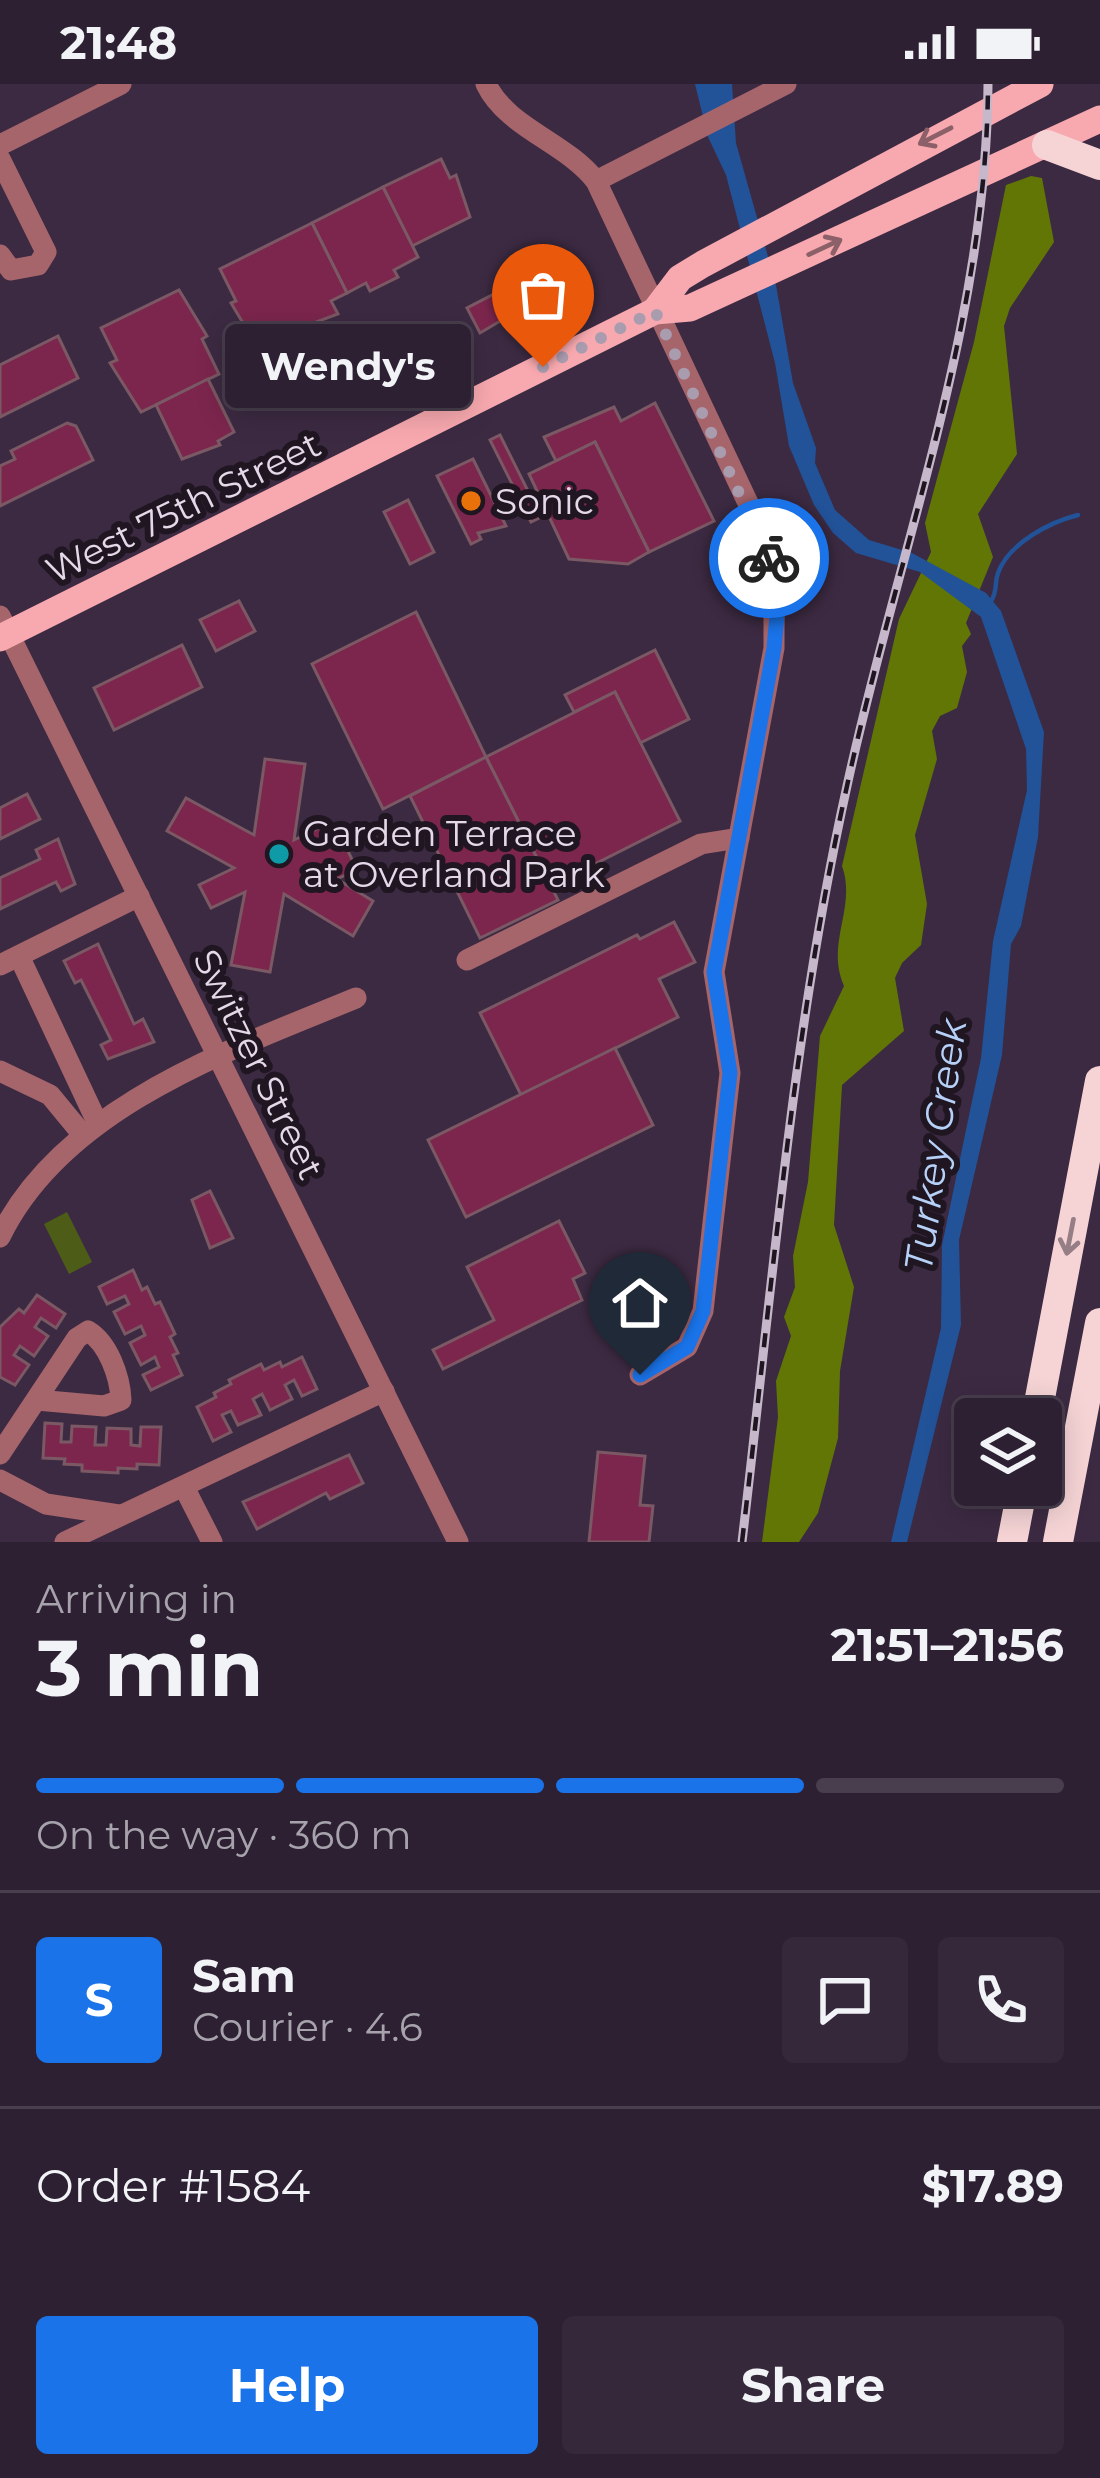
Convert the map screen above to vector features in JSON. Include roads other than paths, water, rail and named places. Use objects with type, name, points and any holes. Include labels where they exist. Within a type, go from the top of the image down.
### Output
[{"type":"highway","points":[[1047,145],[1100,165]]},
{"type":"highway","points":[[1040,1398],[1100,1081]]},
{"type":"highway","points":[[1058,1542],[1100,1323]]},
{"type":"highway","points":[[1012,1542],[1019,1506]]},
{"type":"main road","name":"West 75th Street","points":[[655,311],[680,278],[703,264],[1040,84]]},
{"type":"main road","name":"West 75th Street","points":[[3,629],[655,311],[691,308],[1100,119]]},
{"type":"street","points":[[0,145],[122,84]]},
{"type":"street","points":[[487,84],[493,99],[581,161],[596,181],[757,522],[775,584],[774,648],[714,972],[730,1073],[700,1327],[687,1347],[640,1375]]},
{"type":"street","points":[[596,181],[786,84]]},
{"type":"street","points":[[0,159],[46,251],[38,265],[22,272],[11,270],[0,255]]},
{"type":"street","name":"Switzer Street","points":[[3,629],[458,1542]]},
{"type":"street","points":[[467,960],[701,844],[739,838]]},
{"type":"street","points":[[90,1129],[10,961],[139,896]]},
{"type":"street","points":[[0,1237],[34,1177],[90,1129],[268,1032],[356,998]]},
{"type":"street","points":[[0,1071],[50,1095],[90,1129]]},
{"type":"street","points":[[65,1542],[384,1390]]},
{"type":"street","points":[[0,1454],[37,1400]]},
{"type":"street","points":[[0,1480],[46,1504],[122,1515]]},
{"type":"street","points":[[184,1487],[212,1542]]},
{"type":"water","points":[[695,84],[732,84],[736,143],[776,285],[793,383],[816,448],[815,463],[835,510],[869,540],[912,553],[986,593],[1001,611],[1044,732],[1038,837],[1021,926],[1011,944],[1002,1055],[959,1240],[961,1325],[907,1542],[891,1542],[941,1328],[942,1245],[981,1058],[993,941],[1027,790],[1026,749],[981,617],[920,572],[856,553],[833,533],[814,505],[789,446],[775,363],[726,175],[708,137]]},
{"type":"waterway","points":[[991,601],[998,573],[1011,552],[1043,529],[1078,515]]},
{"type":"railway","points":[[742,1542],[785,1162],[812,973],[867,699],[956,350],[984,174],[988,84]]},
{"type":"place","name":"Wendy's","points":[[543,367]]},
{"type":"place","name":"Sonic","points":[[471,501]]},
{"type":"place","name":"Garden Terrace at Overland Park","points":[[279,854]]},
{"type":"water label","name":"Turkey Creek","points":[[935,1145]]}]
